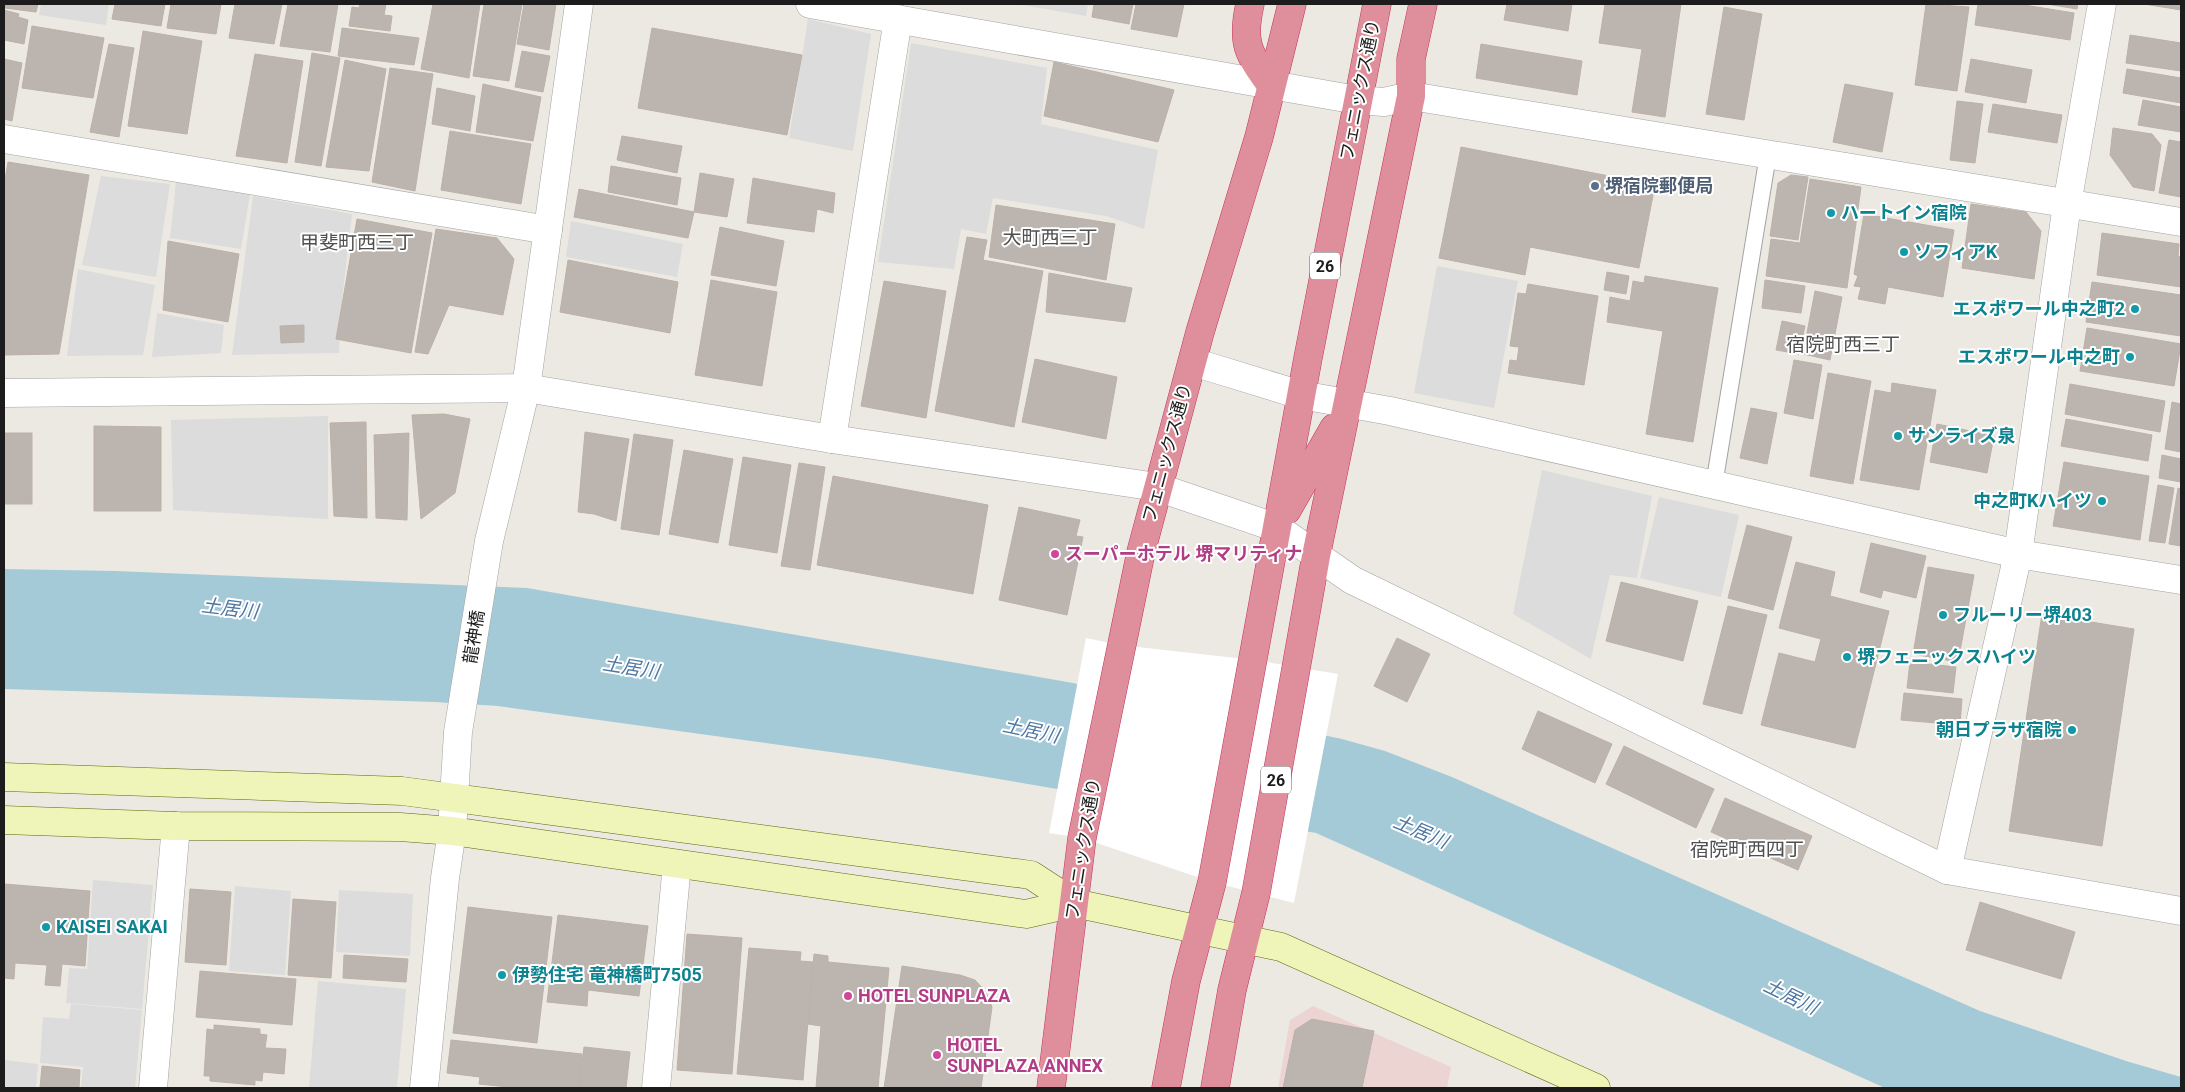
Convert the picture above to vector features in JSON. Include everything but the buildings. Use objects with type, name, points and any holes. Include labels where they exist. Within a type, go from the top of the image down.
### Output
[{"type":"highway","points":[[1250,4],[1245,28],[1252,59],[1271,84]]},
{"type":"highway","name":"フェニックス通り","points":[[1051,1088],[1082,838],[1120,645],[1157,487],[1258,137],[1292,4]]},
{"type":"highway","name":"フェニックス通り","points":[[1166,1088],[1186,981],[1212,882],[1301,395],[1377,4]]},
{"type":"highway","name":"26","points":[[1215,1088],[1232,990],[1246,940],[1256,893],[1316,556],[1411,96],[1412,59],[1423,4]]},
{"type":"highway","name":"26","points":[[1277,528],[1347,405]]},
{"type":"street","name":"龍神橋","points":[[424,1088],[444,878],[452,831],[458,732],[489,541],[526,388],[579,4]]},
{"type":"street","points":[[810,4],[1357,100],[1384,102],[1411,96],[2181,222]]},
{"type":"street","points":[[1947,870],[2018,554],[2067,204],[2102,4]]},
{"type":"street","points":[[832,438],[898,19]]},
{"type":"street","points":[[4,139],[548,230]]},
{"type":"street","points":[[1192,362],[1301,395],[1347,405],[1390,411],[2018,554],[2181,580]]},
{"type":"street","points":[[4,393],[526,388],[832,438],[1157,487],[1277,528],[1352,580],[1947,870],[2181,911]]},
{"type":"street","points":[[4,777],[402,791],[1031,875],[1074,903],[1281,947],[1595,1088]]},
{"type":"street","points":[[4,820],[176,826],[400,827],[452,831],[1026,914],[1074,903]]},
{"type":"street","points":[[153,1088],[176,826]]},
{"type":"street","points":[[656,1088],[677,864]]},
{"type":"lane","points":[[1714,485],[1768,155]]},
{"type":"shaded area","points":[[41,4],[109,4],[106,25],[39,15]]},
{"type":"shaded area","points":[[1016,4],[1088,4],[1086,16]]},
{"type":"shaded area","points":[[808,19],[871,34],[853,151],[789,138]]},
{"type":"shaded area","points":[[911,43],[1047,68],[1041,124],[1158,150],[1144,229],[1106,216],[993,198],[986,234],[961,229],[954,269],[878,262]]},
{"type":"shaded area","points":[[101,176],[170,184],[156,277],[82,265]]},
{"type":"shaded area","points":[[176,182],[250,194],[241,249],[170,238]]},
{"type":"shaded area","points":[[253,196],[352,214],[342,300],[339,353],[232,355]]},
{"type":"shaded area","points":[[571,221],[683,244],[677,277],[566,257]]},
{"type":"shaded area","points":[[1437,266],[1518,281],[1494,408],[1414,393]]},
{"type":"shaded area","points":[[78,269],[155,285],[143,355],[67,356]]},
{"type":"shaded area","points":[[157,313],[224,325],[221,353],[152,357]]},
{"type":"shaded area","points":[[328,416],[328,519],[173,510],[171,420]]},
{"type":"shaded area","points":[[1542,470],[1652,496],[1637,578],[1610,575],[1591,659],[1513,614]]},
{"type":"shaded area","points":[[1659,497],[1739,515],[1721,597],[1640,578]]},
{"type":"shaded area","points":[[93,880],[153,885],[142,1009],[66,1003],[69,968],[87,969]]},
{"type":"shaded area","points":[[235,886],[291,891],[285,975],[229,971]]},
{"type":"shaded area","points":[[339,890],[413,894],[410,956],[336,952]]},
{"type":"shaded area","points":[[318,981],[406,989],[397,1088],[309,1088]]},
{"type":"shaded area","points":[[71,1004],[142,1010],[135,1088],[81,1088],[83,1067],[40,1063],[43,1017],[69,1019]]},
{"type":"shaded area","points":[[1313,1006],[1451,1067],[1447,1088],[1278,1088],[1290,1020]]},
{"type":"shaded area","points":[[4,1060],[38,1064],[36,1088],[4,1088]]},
{"type":"water","name":"土居川","points":[[4,569],[116,571],[527,588],[1073,683],[1342,739],[1385,751],[1452,777],[1980,1011],[2126,1061],[2181,1077],[2181,1088],[1885,1088],[1316,833],[881,759],[498,706],[435,702],[4,689]]},
{"type":"pier","points":[[1086,638],[1120,645],[1254,660],[1338,674],[1294,903],[1212,882],[1082,838],[1049,833]]},
{"type":"place","name":"堺宿院郵便局","points":[[1595,186]]},
{"type":"place","name":"ハートイン宿院","points":[[1831,213]]},
{"type":"place","name":"ソフィアK","points":[[1904,252]]},
{"type":"place","name":"エスポワール中之町2","points":[[2135,309]]},
{"type":"place","name":"エスポワール中之町","points":[[2130,357]]},
{"type":"place","name":"サンライズ泉","points":[[1898,436]]},
{"type":"place","name":"中之町Kハイツ","points":[[2102,501]]},
{"type":"place","name":"スーパーホテル 堺マリティナ","points":[[1055,554]]},
{"type":"place","name":"フルーリー堺403","points":[[1943,615]]},
{"type":"place","name":"堺フェニックスハイツ","points":[[1847,657]]},
{"type":"place","name":"朝日プラザ宿院","points":[[2072,730]]},
{"type":"place","name":"KAISEI SAKAI","points":[[46,927]]},
{"type":"place","name":"伊勢住宅 竜神橋町7505","points":[[502,975]]},
{"type":"place","name":"HOTEL SUNPLAZA","points":[[848,996]]},
{"type":"place","name":"HOTEL SUNPLAZA ANNEX","points":[[937,1055]]},
{"type":"district","name":"大町西三丁","points":[[1050,237]]},
{"type":"district","name":"甲斐町西三丁","points":[[357,242]]},
{"type":"district","name":"宿院町西三丁","points":[[1843,344]]},
{"type":"district","name":"宿院町西四丁","points":[[1747,849]]}]
